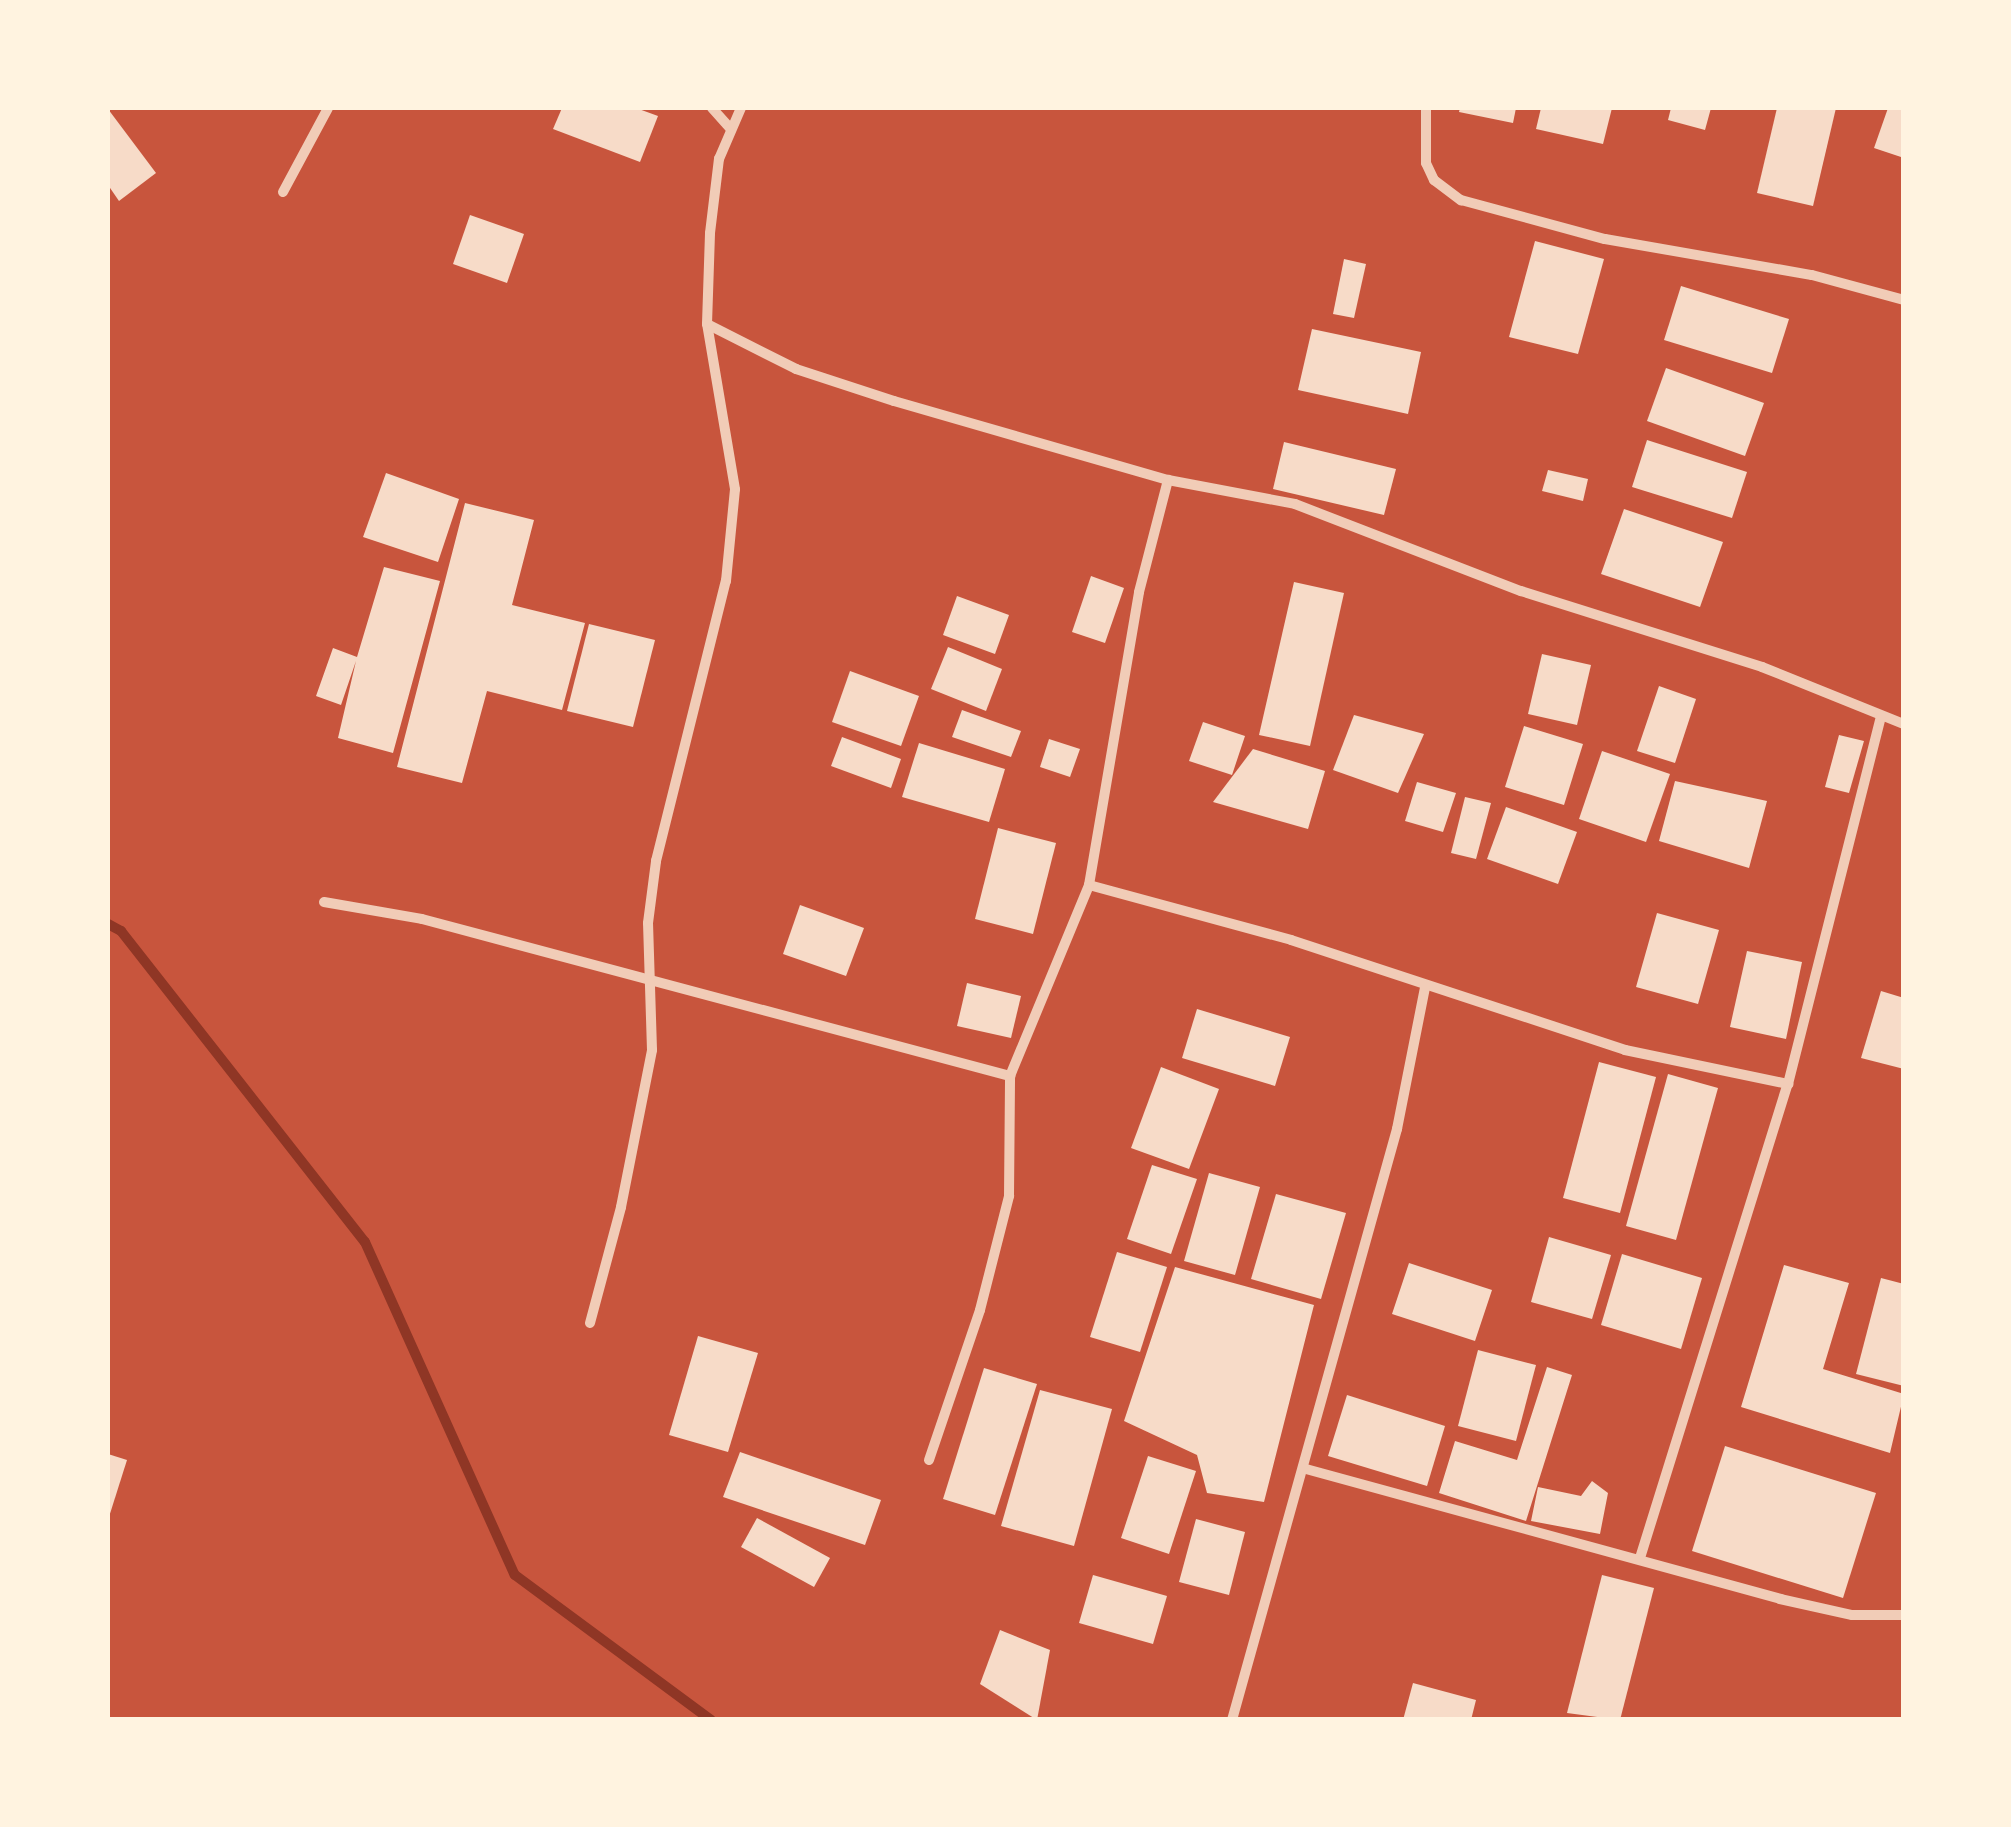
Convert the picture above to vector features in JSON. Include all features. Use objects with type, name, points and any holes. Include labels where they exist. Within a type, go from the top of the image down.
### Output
[{"type":"street","points":[[283,192],[328,108]]},
{"type":"street","points":[[712,108],[732,129]]},
{"type":"street","points":[[590,1323],[640,1126],[652,1050],[650,984],[656,861],[713,654],[735,489],[707,324],[719,159],[741,108]]},
{"type":"street","points":[[1426,108],[1426,162],[1434,180],[1461,200],[1605,239],[1812,274],[1904,300]]},
{"type":"street","points":[[707,324],[796,370],[1168,480],[1294,504],[1521,590],[1762,667],[1904,724]]},
{"type":"street","points":[[929,1460],[980,1310],[1009,1196],[1010,1076],[1089,885],[1139,592],[1168,480]]},
{"type":"street","points":[[1640,1558],[1788,1084],[1881,718]]},
{"type":"street","points":[[1089,885],[1291,940],[1424,988],[1625,1050],[1788,1084]]},
{"type":"street","points":[[324,902],[422,918],[650,984],[1010,1076]]},
{"type":"street","points":[[1232,1720],[1306,1469],[1397,1129],[1424,988]]},
{"type":"street","points":[[1306,1469],[1834,1611],[1904,1615]]},
{"type":"building","points":[[562,108],[636,108],[658,116],[640,162],[553,129]]},
{"type":"building","points":[[1460,108],[1516,108],[1513,123],[1459,112]]},
{"type":"building","points":[[1541,108],[1612,108],[1603,144],[1536,129]]},
{"type":"building","points":[[1671,108],[1711,108],[1705,130],[1668,120]]},
{"type":"building","points":[[1777,108],[1836,108],[1813,206],[1757,193]]},
{"type":"building","points":[[1888,108],[1904,108],[1904,158],[1874,148]]},
{"type":"building","points":[[108,109],[156,173],[119,201],[108,185]]},
{"type":"building","points":[[470,215],[524,234],[507,283],[453,264]]},
{"type":"building","points":[[1535,241],[1604,259],[1578,354],[1509,337]]},
{"type":"building","points":[[1344,259],[1366,264],[1354,318],[1333,314]]},
{"type":"building","points":[[1681,286],[1789,319],[1772,373],[1664,340]]},
{"type":"building","points":[[1312,329],[1421,352],[1408,414],[1298,390]]},
{"type":"building","points":[[1666,368],[1764,403],[1745,456],[1647,421]]},
{"type":"building","points":[[1647,440],[1747,472],[1732,518],[1632,487]]},
{"type":"building","points":[[1284,442],[1396,469],[1384,515],[1273,489]]},
{"type":"building","points":[[1548,470],[1588,479],[1583,501],[1542,491]]},
{"type":"building","points":[[386,473],[459,499],[438,562],[363,537]]},
{"type":"building","points":[[465,503],[534,520],[512,605],[585,623],[562,710],[487,691],[462,783],[397,767]]},
{"type":"building","points":[[1624,509],[1723,542],[1700,607],[1601,574]]},
{"type":"building","points":[[384,567],[440,581],[393,753],[338,738],[356,661],[341,705],[316,696],[333,648],[357,657]]},
{"type":"building","points":[[1091,576],[1124,588],[1105,643],[1072,632]]},
{"type":"building","points":[[1294,582],[1344,593],[1310,746],[1259,735]]},
{"type":"building","points":[[957,596],[1009,615],[995,654],[943,635]]},
{"type":"building","points":[[589,624],[655,640],[633,727],[567,711]]},
{"type":"building","points":[[948,647],[1002,669],[986,711],[931,689]]},
{"type":"building","points":[[1542,654],[1591,665],[1577,725],[1528,714]]},
{"type":"building","points":[[850,671],[919,696],[901,746],[832,722]]},
{"type":"building","points":[[1659,686],[1696,699],[1675,763],[1637,751]]},
{"type":"building","points":[[962,710],[1021,731],[1011,757],[952,737]]},
{"type":"building","points":[[1354,715],[1424,734],[1398,793],[1333,770]]},
{"type":"building","points":[[1203,722],[1245,736],[1232,775],[1189,761]]},
{"type":"building","points":[[1524,726],[1583,744],[1564,805],[1505,787]]},
{"type":"building","points":[[1839,735],[1864,741],[1849,793],[1825,787]]},
{"type":"building","points":[[842,737],[901,759],[891,788],[831,766]]},
{"type":"building","points":[[1049,739],[1080,749],[1070,777],[1040,767]]},
{"type":"building","points":[[919,743],[1005,769],[989,822],[902,797]]},
{"type":"building","points":[[1253,749],[1325,771],[1308,829],[1213,802]]},
{"type":"building","points":[[1602,751],[1670,774],[1646,842],[1579,819]]},
{"type":"building","points":[[1675,781],[1767,801],[1749,868],[1659,841]]},
{"type":"building","points":[[1417,782],[1456,793],[1443,832],[1405,821]]},
{"type":"building","points":[[1465,797],[1491,803],[1476,859],[1451,853]]},
{"type":"building","points":[[1506,807],[1577,832],[1558,884],[1487,859]]},
{"type":"building","points":[[998,828],[1056,843],[1033,934],[975,919]]},
{"type":"building","points":[[800,905],[864,928],[846,976],[783,954]]},
{"type":"building","points":[[1657,913],[1719,930],[1698,1004],[1636,987]]},
{"type":"building","points":[[1747,951],[1802,962],[1786,1039],[1730,1027]]},
{"type":"building","points":[[967,983],[1021,996],[1011,1038],[957,1026]]},
{"type":"building","points":[[1881,991],[1904,998],[1904,1069],[1861,1058]]},
{"type":"building","points":[[1197,1009],[1290,1037],[1275,1086],[1182,1058]]},
{"type":"building","points":[[1599,1062],[1656,1077],[1620,1213],[1563,1198]]},
{"type":"building","points":[[1161,1067],[1219,1089],[1189,1169],[1131,1148]]},
{"type":"building","points":[[1668,1074],[1718,1088],[1676,1240],[1626,1226]]},
{"type":"building","points":[[1152,1165],[1197,1179],[1171,1254],[1127,1239]]},
{"type":"building","points":[[1209,1173],[1260,1187],[1235,1275],[1184,1261]]},
{"type":"building","points":[[1276,1194],[1346,1213],[1321,1299],[1251,1279]]},
{"type":"building","points":[[1549,1237],[1611,1255],[1592,1319],[1531,1302]]},
{"type":"building","points":[[1117,1252],[1167,1267],[1140,1352],[1090,1337]]},
{"type":"building","points":[[1622,1254],[1702,1278],[1681,1349],[1601,1325]]},
{"type":"building","points":[[1409,1263],[1492,1290],[1475,1341],[1392,1314]]},
{"type":"building","points":[[1784,1265],[1849,1283],[1823,1369],[1904,1394],[1890,1453],[1741,1407]]},
{"type":"building","points":[[1175,1267],[1314,1305],[1264,1502],[1207,1493],[1197,1455],[1124,1421]]},
{"type":"building","points":[[1881,1278],[1904,1284],[1904,1386],[1856,1374]]},
{"type":"building","points":[[698,1336],[758,1353],[728,1452],[669,1435]]},
{"type":"building","points":[[1478,1350],[1536,1365],[1516,1441],[1458,1426]]},
{"type":"building","points":[[1547,1367],[1572,1375],[1526,1521],[1439,1493],[1455,1441],[1517,1460]]},
{"type":"building","points":[[984,1368],[1037,1384],[995,1515],[943,1499]]},
{"type":"building","points":[[1040,1390],[1112,1409],[1074,1546],[1001,1526]]},
{"type":"building","points":[[1347,1395],[1445,1426],[1427,1486],[1328,1456]]},
{"type":"building","points":[[1725,1446],[1876,1493],[1843,1598],[1692,1551]]},
{"type":"building","points":[[740,1452],[881,1500],[865,1545],[723,1497]]},
{"type":"building","points":[[108,1454],[127,1460],[108,1520]]},
{"type":"building","points":[[1148,1456],[1196,1471],[1169,1554],[1121,1538]]},
{"type":"building","points":[[1592,1481],[1608,1493],[1600,1534],[1531,1521],[1538,1487],[1581,1496]]},
{"type":"building","points":[[757,1518],[830,1558],[814,1587],[741,1547]]},
{"type":"building","points":[[1196,1519],[1245,1532],[1229,1595],[1179,1582]]},
{"type":"building","points":[[1093,1575],[1167,1596],[1153,1644],[1079,1623]]},
{"type":"building","points":[[1602,1575],[1654,1588],[1620,1720],[1567,1713]]},
{"type":"building","points":[[1000,1630],[1050,1650],[1037,1720],[980,1684]]},
{"type":"building","points":[[1413,1683],[1476,1700],[1471,1720],[1403,1720]]},
{"type":"waterway","points":[[108,924],[121,931],[365,1242],[515,1575],[711,1720]]}]
